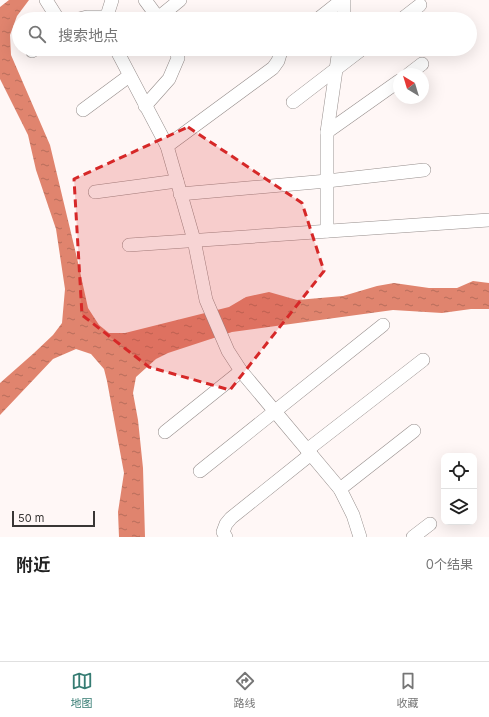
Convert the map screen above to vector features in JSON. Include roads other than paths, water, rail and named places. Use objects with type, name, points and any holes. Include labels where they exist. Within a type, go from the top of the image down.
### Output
[{"type":"street","points":[[46,0],[54,12]]},
{"type":"street","points":[[107,12],[112,0]]},
{"type":"street","points":[[145,0],[154,12]]},
{"type":"street","points":[[165,12],[180,0]]},
{"type":"street","points":[[327,12],[343,0]]},
{"type":"street","points":[[343,0],[344,12]]},
{"type":"street","points":[[411,12],[420,5]]},
{"type":"street","points":[[119,56],[167,146],[194,240],[206,300],[228,351],[241,371],[340,488],[360,537]]},
{"type":"street","points":[[145,106],[169,79],[178,56]]},
{"type":"street","points":[[167,146],[273,68],[279,56]]},
{"type":"street","points":[[327,231],[326,132],[338,56]]},
{"type":"street","points":[[293,102],[353,56]]},
{"type":"street","points":[[417,68],[422,64]]},
{"type":"street","points":[[84,110],[129,76]]},
{"type":"street","points":[[326,132],[393,85]]},
{"type":"street","points":[[95,192],[327,181],[424,170]]},
{"type":"street","points":[[129,245],[489,220]]},
{"type":"street","points":[[200,471],[383,325]]},
{"type":"street","points":[[226,537],[224,532],[226,524],[231,518],[309,452],[423,360]]},
{"type":"street","points":[[165,432],[241,371]]},
{"type":"street","points":[[340,488],[414,431]]},
{"type":"street","points":[[413,537],[430,524]]},
{"type":"water","points":[[9,0],[29,0],[20,12],[12,12],[12,30],[10,35],[11,55],[50,145],[88,308],[99,325],[109,333],[125,333],[229,307],[246,297],[269,292],[297,300],[343,296],[377,286],[394,283],[429,288],[457,288],[473,281],[489,283],[489,309],[471,309],[442,313],[393,310],[232,332],[168,353],[156,359],[136,377],[133,393],[138,420],[143,468],[145,537],[119,537],[118,512],[124,473],[104,369],[91,354],[76,349],[53,359],[0,415],[0,383],[53,335],[62,323],[65,289],[56,229],[36,170],[28,135],[0,79],[0,7]]}]
